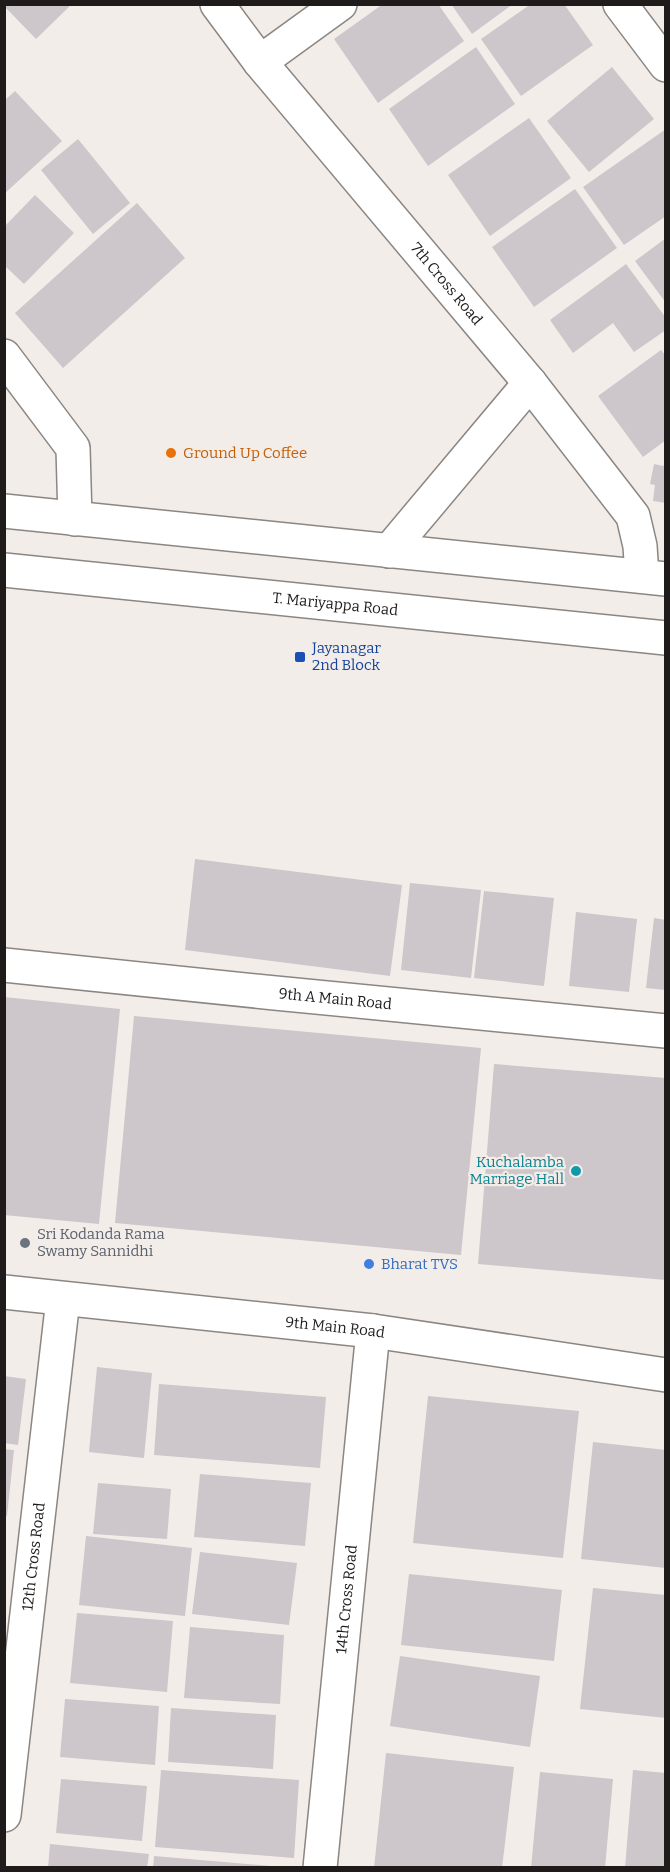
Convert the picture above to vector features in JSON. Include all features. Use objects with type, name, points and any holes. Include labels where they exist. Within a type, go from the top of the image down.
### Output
[{"type":"street","name":"7th Cross Road","points":[[217,4],[260,62],[530,383],[633,516],[640,546],[654,577]]},
{"type":"street","points":[[260,62],[340,4]]},
{"type":"street","points":[[620,4],[666,65]]},
{"type":"street","points":[[4,356],[73,448],[75,519]]},
{"type":"street","points":[[389,551],[530,383]]},
{"type":"street","points":[[4,512],[654,577]]},
{"type":"street","name":"T. Mariyappa Road","points":[[4,570],[666,638]]},
{"type":"street","name":"9th A Main Road","points":[[4,965],[666,1031]]},
{"type":"street","name":"9th Main Road","points":[[4,1292],[373,1331],[666,1375]]},
{"type":"street","name":"12th Cross Road","points":[[4,1815],[63,1299]]},
{"type":"street","name":"14th Cross Road","points":[[320,1868],[373,1331]]},
{"type":"building","points":[[5,4],[72,4],[36,39],[5,7]]},
{"type":"building","points":[[383,4],[438,4],[464,41],[378,103],[334,39]]},
{"type":"building","points":[[451,4],[513,4],[472,34]]},
{"type":"building","points":[[531,4],[564,4],[593,45],[521,96],[481,39]]},
{"type":"building","points":[[476,47],[515,104],[428,166],[389,109]]},
{"type":"building","points":[[612,67],[654,119],[589,172],[547,121]]},
{"type":"building","points":[[15,91],[62,141],[4,194],[4,101]]},
{"type":"building","points":[[529,118],[571,178],[490,236],[448,175]]},
{"type":"building","points":[[666,129],[666,216],[624,245],[583,187]]},
{"type":"building","points":[[78,139],[130,203],[93,234],[41,170]]},
{"type":"building","points":[[575,189],[617,248],[534,307],[492,247]]},
{"type":"building","points":[[35,195],[74,233],[24,284],[4,265],[4,227]]},
{"type":"building","points":[[137,203],[185,258],[63,368],[15,313]]},
{"type":"building","points":[[666,238],[666,303],[635,261]]},
{"type":"building","points":[[626,264],[666,318],[666,330],[634,352],[613,323],[573,353],[550,320]]},
{"type":"building","points":[[661,350],[666,356],[666,440],[643,457],[598,396]]},
{"type":"building","points":[[666,463],[666,503],[653,501],[655,485],[650,484],[654,464],[663,466]]},
{"type":"building","points":[[195,859],[402,885],[390,976],[185,950]]},
{"type":"building","points":[[410,883],[481,890],[471,978],[401,970]]},
{"type":"building","points":[[484,891],[554,898],[544,986],[474,978]]},
{"type":"building","points":[[576,912],[637,919],[629,992],[569,986]]},
{"type":"building","points":[[654,918],[666,920],[666,990],[646,988]]},
{"type":"building","points":[[4,997],[120,1009],[99,1224],[4,1215]]},
{"type":"building","points":[[134,1016],[481,1048],[461,1255],[115,1223]]},
{"type":"building","name":"Kuchalamba Marriage Hall","points":[[494,1064],[666,1078],[666,1280],[478,1264]]},
{"type":"building","points":[[97,1367],[152,1373],[144,1458],[89,1452]]},
{"type":"building","points":[[4,1376],[26,1379],[18,1445],[4,1443]]},
{"type":"building","points":[[159,1384],[326,1397],[320,1468],[154,1455]]},
{"type":"building","points":[[428,1396],[579,1411],[563,1558],[413,1543]]},
{"type":"building","points":[[593,1442],[666,1450],[666,1568],[581,1559]]},
{"type":"building","points":[[4,1449],[14,1450],[7,1516],[4,1516]]},
{"type":"building","points":[[200,1474],[311,1483],[305,1546],[194,1537]]},
{"type":"building","points":[[98,1483],[171,1489],[167,1539],[93,1534]]},
{"type":"building","points":[[86,1536],[192,1548],[185,1616],[79,1605]]},
{"type":"building","points":[[200,1552],[297,1563],[289,1625],[192,1614]]},
{"type":"building","points":[[409,1574],[562,1590],[554,1661],[401,1645]]},
{"type":"building","points":[[593,1588],[666,1595],[666,1718],[580,1709]]},
{"type":"building","points":[[77,1613],[173,1621],[167,1692],[70,1683]]},
{"type":"building","points":[[190,1627],[284,1635],[280,1704],[184,1698]]},
{"type":"building","points":[[400,1656],[540,1676],[530,1747],[390,1726]]},
{"type":"building","points":[[65,1699],[159,1706],[155,1765],[60,1757]]},
{"type":"building","points":[[171,1708],[276,1715],[273,1769],[168,1762]]},
{"type":"building","points":[[386,1753],[514,1767],[502,1868],[374,1868]]},
{"type":"building","points":[[161,1770],[299,1780],[294,1858],[155,1847]]},
{"type":"building","points":[[633,1770],[666,1773],[666,1868],[625,1868]]},
{"type":"building","points":[[540,1772],[613,1779],[605,1868],[531,1868]]},
{"type":"building","points":[[61,1779],[147,1786],[142,1841],[56,1833]]},
{"type":"building","points":[[50,1844],[149,1854],[147,1868],[48,1868]]},
{"type":"building","points":[[154,1856],[271,1866],[271,1868],[153,1868]]},
{"type":"place","name":"Ground Up Coffee","points":[[171,453]]},
{"type":"place","name":"Jayanagar 2nd Block","points":[[300,657]]},
{"type":"place","name":"Kuchalamba Marriage Hall","points":[[576,1171]]},
{"type":"place","name":"Sri Kodanda Rama Swamy Sannidhi","points":[[25,1243]]},
{"type":"place","name":"Bharat TVS","points":[[369,1264]]}]
